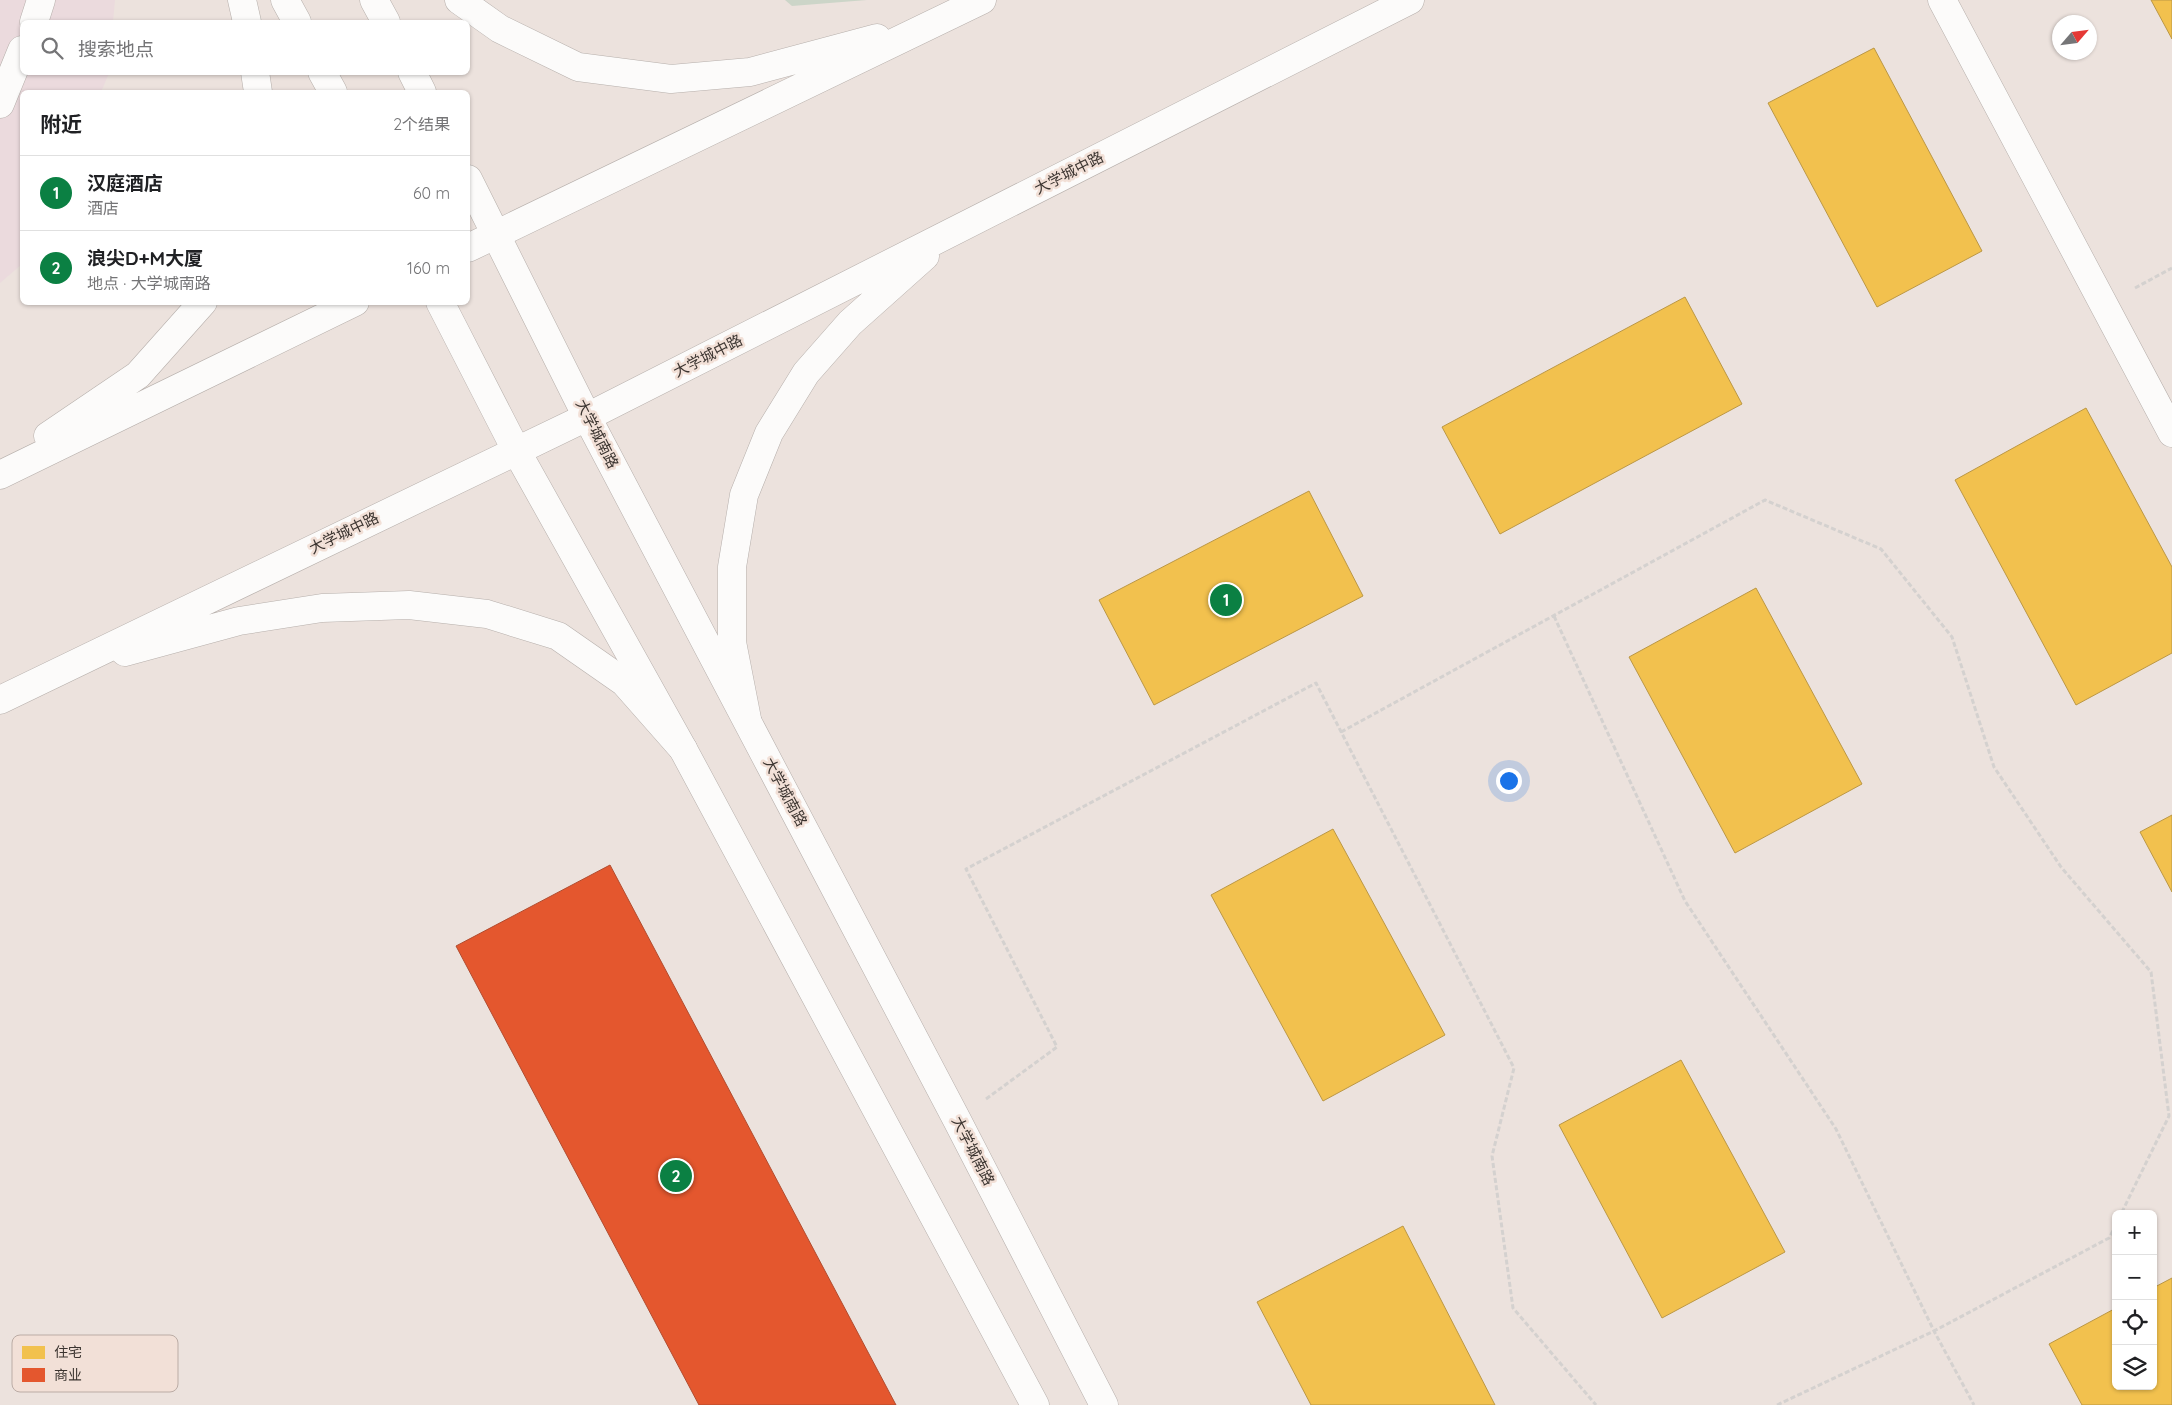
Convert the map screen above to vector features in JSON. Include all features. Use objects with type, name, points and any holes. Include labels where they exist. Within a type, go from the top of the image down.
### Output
[{"type":"main road","points":[[35,20],[41,0]]},
{"type":"main road","points":[[242,0],[247,20]]},
{"type":"main road","points":[[286,0],[296,20]]},
{"type":"main road","points":[[374,0],[385,20]]},
{"type":"main road","points":[[459,0],[500,29],[578,67],[671,79],[750,72],[941,21]]},
{"type":"main road","points":[[470,247],[982,0]]},
{"type":"main road","name":"大学城中路","points":[[0,700],[60,669],[587,417],[1410,0]]},
{"type":"main road","points":[[1942,0],[2172,433]]},
{"type":"main road","points":[[0,104],[20,55]]},
{"type":"main road","points":[[255,75],[258,90]]},
{"type":"main road","points":[[324,75],[332,90]]},
{"type":"main road","points":[[414,75],[421,90]]},
{"type":"main road","name":"大学城南路","points":[[470,183],[587,417],[957,1120],[1104,1405]]},
{"type":"main road","points":[[747,719],[732,642],[732,567],[744,495],[766,442],[806,373],[850,323],[953,231]]},
{"type":"main road","points":[[0,469],[138,375],[200,305]]},
{"type":"main road","points":[[0,475],[349,305]]},
{"type":"main road","points":[[442,305],[516,450],[683,749],[1035,1405]]},
{"type":"main road","points":[[60,669],[239,621],[322,608],[409,604],[488,614],[558,636],[624,682],[683,749]]},
{"type":"path","points":[[2104,304],[2172,268]]},
{"type":"path","points":[[1342,732],[1765,500],[1881,550],[1952,637],[1994,767],[2060,867],[2151,972],[2169,1116],[2123,1210]]},
{"type":"path","points":[[1554,616],[1685,901],[1836,1129],[1934,1331],[1974,1405]]},
{"type":"path","points":[[957,1120],[1057,1047],[966,869],[1316,683],[1514,1068],[1492,1156],[1514,1308],[1596,1405]]},
{"type":"path","points":[[1777,1405],[1934,1331],[2109,1238],[2112,1232]]},
{"type":"shaded area","points":[[0,0],[115,0],[113,20],[20,20],[20,75],[108,75],[102,90],[20,90],[20,266],[0,283]]},
{"type":"shaded area","points":[[785,0],[867,0],[792,6]]},
{"type":"building: 住宅","points":[[2151,0],[2172,0],[2172,39]]},
{"type":"building: 住宅","points":[[1874,48],[1982,251],[1877,307],[1768,103]]},
{"type":"building: 住宅","points":[[1685,297],[1742,404],[1500,534],[1442,427]]},
{"type":"building: 住宅","points":[[2086,408],[2172,567],[2172,653],[2076,705],[1955,480]]},
{"type":"building: 住宅","points":[[1309,491],[1363,596],[1154,705],[1099,600]]},
{"type":"building: 住宅","points":[[1756,588],[1862,784],[1735,853],[1629,657]]},
{"type":"building: 住宅","points":[[2172,815],[2172,892],[2140,832]]},
{"type":"building: 住宅","points":[[1333,829],[1445,1035],[1323,1101],[1211,895]]},
{"type":"building: 住宅","points":[[1681,1060],[1785,1252],[1662,1318],[1559,1125]]},
{"type":"building: 住宅","points":[[1403,1226],[1495,1405],[1311,1405],[1257,1302]]},
{"type":"building: 住宅","points":[[2172,1278],[2172,1405],[2082,1405],[2049,1344],[2112,1310],[2112,1390],[2157,1390],[2157,1286]]},
{"type":"building: 商业","points":[[610,865],[896,1405],[699,1405],[456,946]]},
{"type":"place","name":"汉庭酒店","points":[[1226,600]]},
{"type":"place","name":"浪尖D+M大厦","points":[[676,1176]]}]
